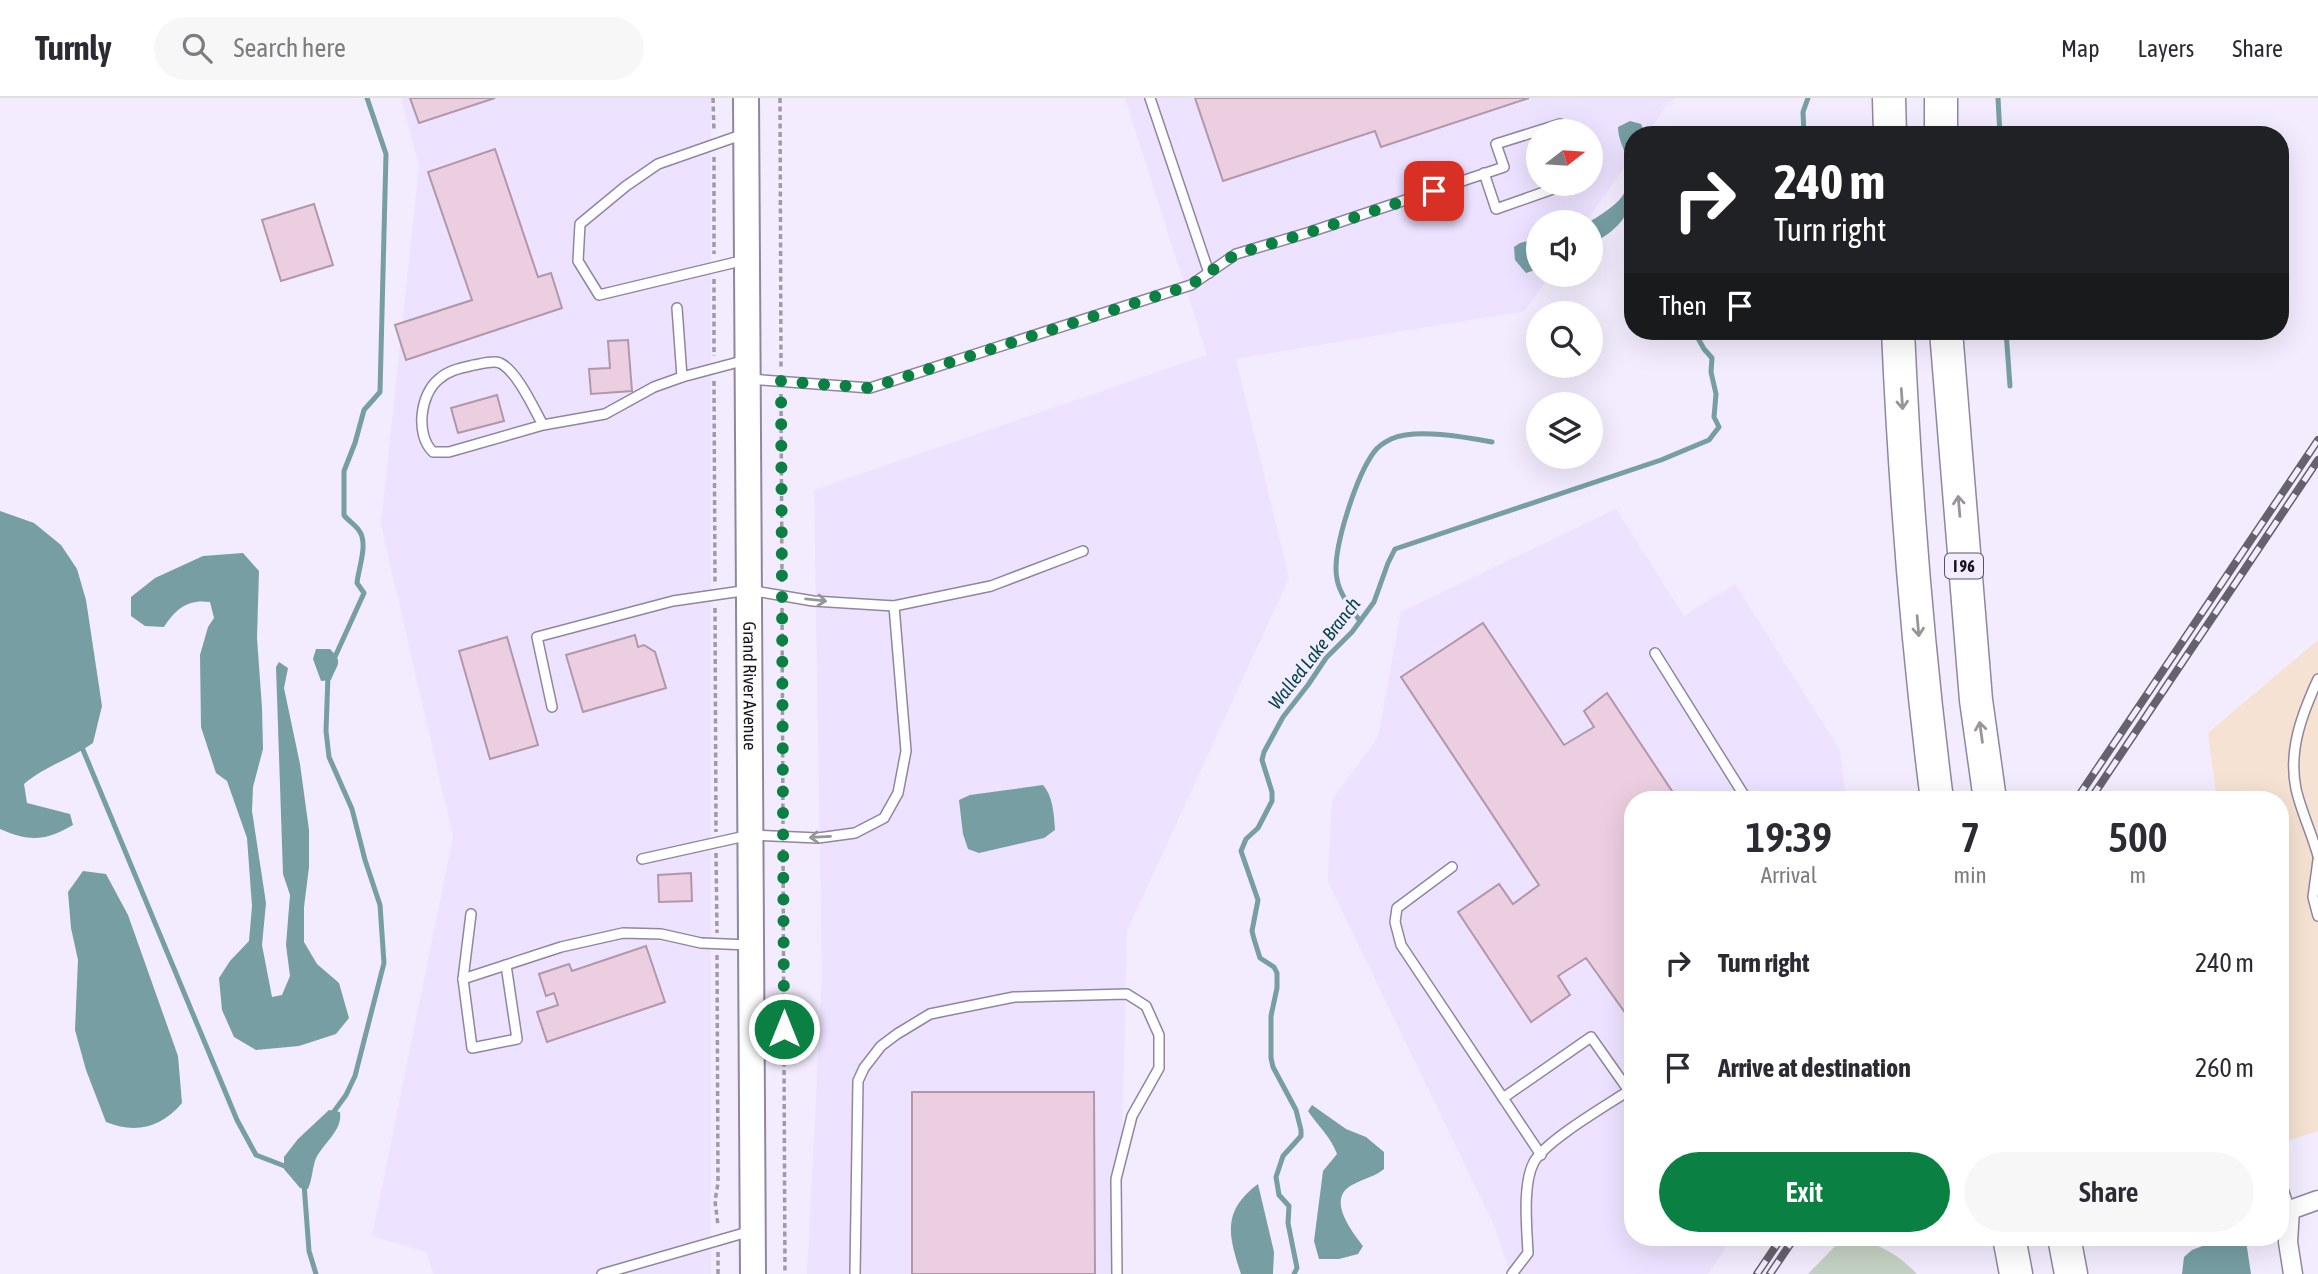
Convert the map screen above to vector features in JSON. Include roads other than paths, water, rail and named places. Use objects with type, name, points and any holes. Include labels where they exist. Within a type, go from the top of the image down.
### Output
[{"type":"highway","points":[[1889,98],[1890,126]]},
{"type":"highway","points":[[1941,98],[1941,126]]},
{"type":"highway","points":[[1899,340],[1915,590],[1936,791]]},
{"type":"highway","name":"I 96","points":[[1946,340],[1976,700],[1989,791]]},
{"type":"highway","points":[[2010,1246],[2016,1274]]},
{"type":"highway","points":[[2066,1246],[2071,1274]]},
{"type":"main road","name":"Grand River Avenue","points":[[746,98],[753,1274]]},
{"type":"street","points":[[2289,1226],[2290,1210],[2318,1200]]},
{"type":"street","points":[[2289,1246],[2293,1274]]},
{"type":"lane","points":[[1150,98],[1209,273]]},
{"type":"lane","points":[[747,133],[658,164],[604,203],[580,225],[578,261],[599,295],[747,260]]},
{"type":"lane","points":[[543,425],[510,372],[499,363],[454,370],[437,379],[429,390],[422,419],[424,439],[428,447],[433,452],[440,453],[543,425],[604,414],[654,387],[714,367],[748,369],[781,381],[870,388],[1191,285],[1236,254],[1504,167],[1496,144],[1526,135]]},
{"type":"lane","points":[[1485,173],[1496,209],[1533,196]]},
{"type":"lane","points":[[677,308],[682,377]]},
{"type":"lane","points":[[552,707],[537,637],[673,601],[749,590],[813,601],[894,606],[991,586],[1083,551]]},
{"type":"lane","points":[[642,859],[750,835],[818,838],[855,833],[884,818],[898,793],[906,751],[894,606]]},
{"type":"lane","points":[[1656,653],[1740,791]]},
{"type":"lane","points":[[2318,679],[2300,720],[2293,764],[2297,790],[2318,858],[2313,897],[2318,916]]},
{"type":"lane","points":[[1452,867],[1397,908],[1395,922],[1401,945],[1541,1154]]},
{"type":"lane","points":[[471,914],[463,979],[472,1048],[517,1039],[506,965]]},
{"type":"lane","points":[[463,979],[561,947],[623,933],[661,934],[701,943],[751,945]]},
{"type":"lane","points":[[855,1274],[858,1081],[864,1068],[881,1046],[930,1014],[1014,997],[1127,994],[1146,1006],[1159,1035],[1159,1068],[1132,1116],[1116,1179],[1117,1274]]},
{"type":"lane","points":[[1503,1098],[1591,1037],[1624,1080]]},
{"type":"lane","points":[[1512,1274],[1528,1253],[1526,1218],[1529,1180],[1534,1161],[1557,1139],[1624,1094]]},
{"type":"lane","points":[[603,1274],[752,1231]]},
{"type":"waterway","points":[[334,659],[364,593],[357,583],[363,550],[362,537],[344,515],[344,471],[364,410],[380,392],[386,154],[367,98]]},
{"type":"waterway","name":"Walled Lake Branch","points":[[1804,126],[1803,112],[1808,98]]},
{"type":"waterway","points":[[1998,98],[2000,126]]},
{"type":"waterway","name":"Walled Lake Branch","points":[[1294,1274],[1297,1268],[1288,1223],[1289,1206],[1279,1195],[1276,1177],[1283,1156],[1301,1136],[1301,1130],[1296,1110],[1271,1058],[1271,1016],[1277,973],[1274,967],[1260,958],[1254,939],[1252,931],[1258,900],[1241,851],[1246,839],[1258,828],[1272,801],[1272,792],[1262,760],[1264,752],[1283,717],[1326,658],[1352,632],[1374,602],[1395,549],[1661,460],[1709,440],[1719,427],[1714,417],[1716,394],[1711,372],[1712,358],[1699,340]]},
{"type":"waterway","points":[[2007,340],[2010,386]]},
{"type":"waterway","points":[[1360,621],[1340,590],[1336,566],[1353,495],[1374,452],[1391,439],[1414,434],[1492,442]]},
{"type":"waterway","points":[[328,675],[326,731],[329,757],[352,809],[380,905],[384,963],[355,1076],[346,1095],[330,1117]]},
{"type":"waterway","points":[[81,745],[237,1120],[256,1155],[287,1167],[289,1171]]},
{"type":"waterway","points":[[304,1184],[309,1251],[316,1274]]},
{"type":"railway","points":[[2082,791],[2318,440]]},
{"type":"railway","points":[[2096,791],[2318,460]]},
{"type":"railway","points":[[1757,1274],[1776,1246]]},
{"type":"railway","points":[[1770,1274],[1789,1246]]}]
